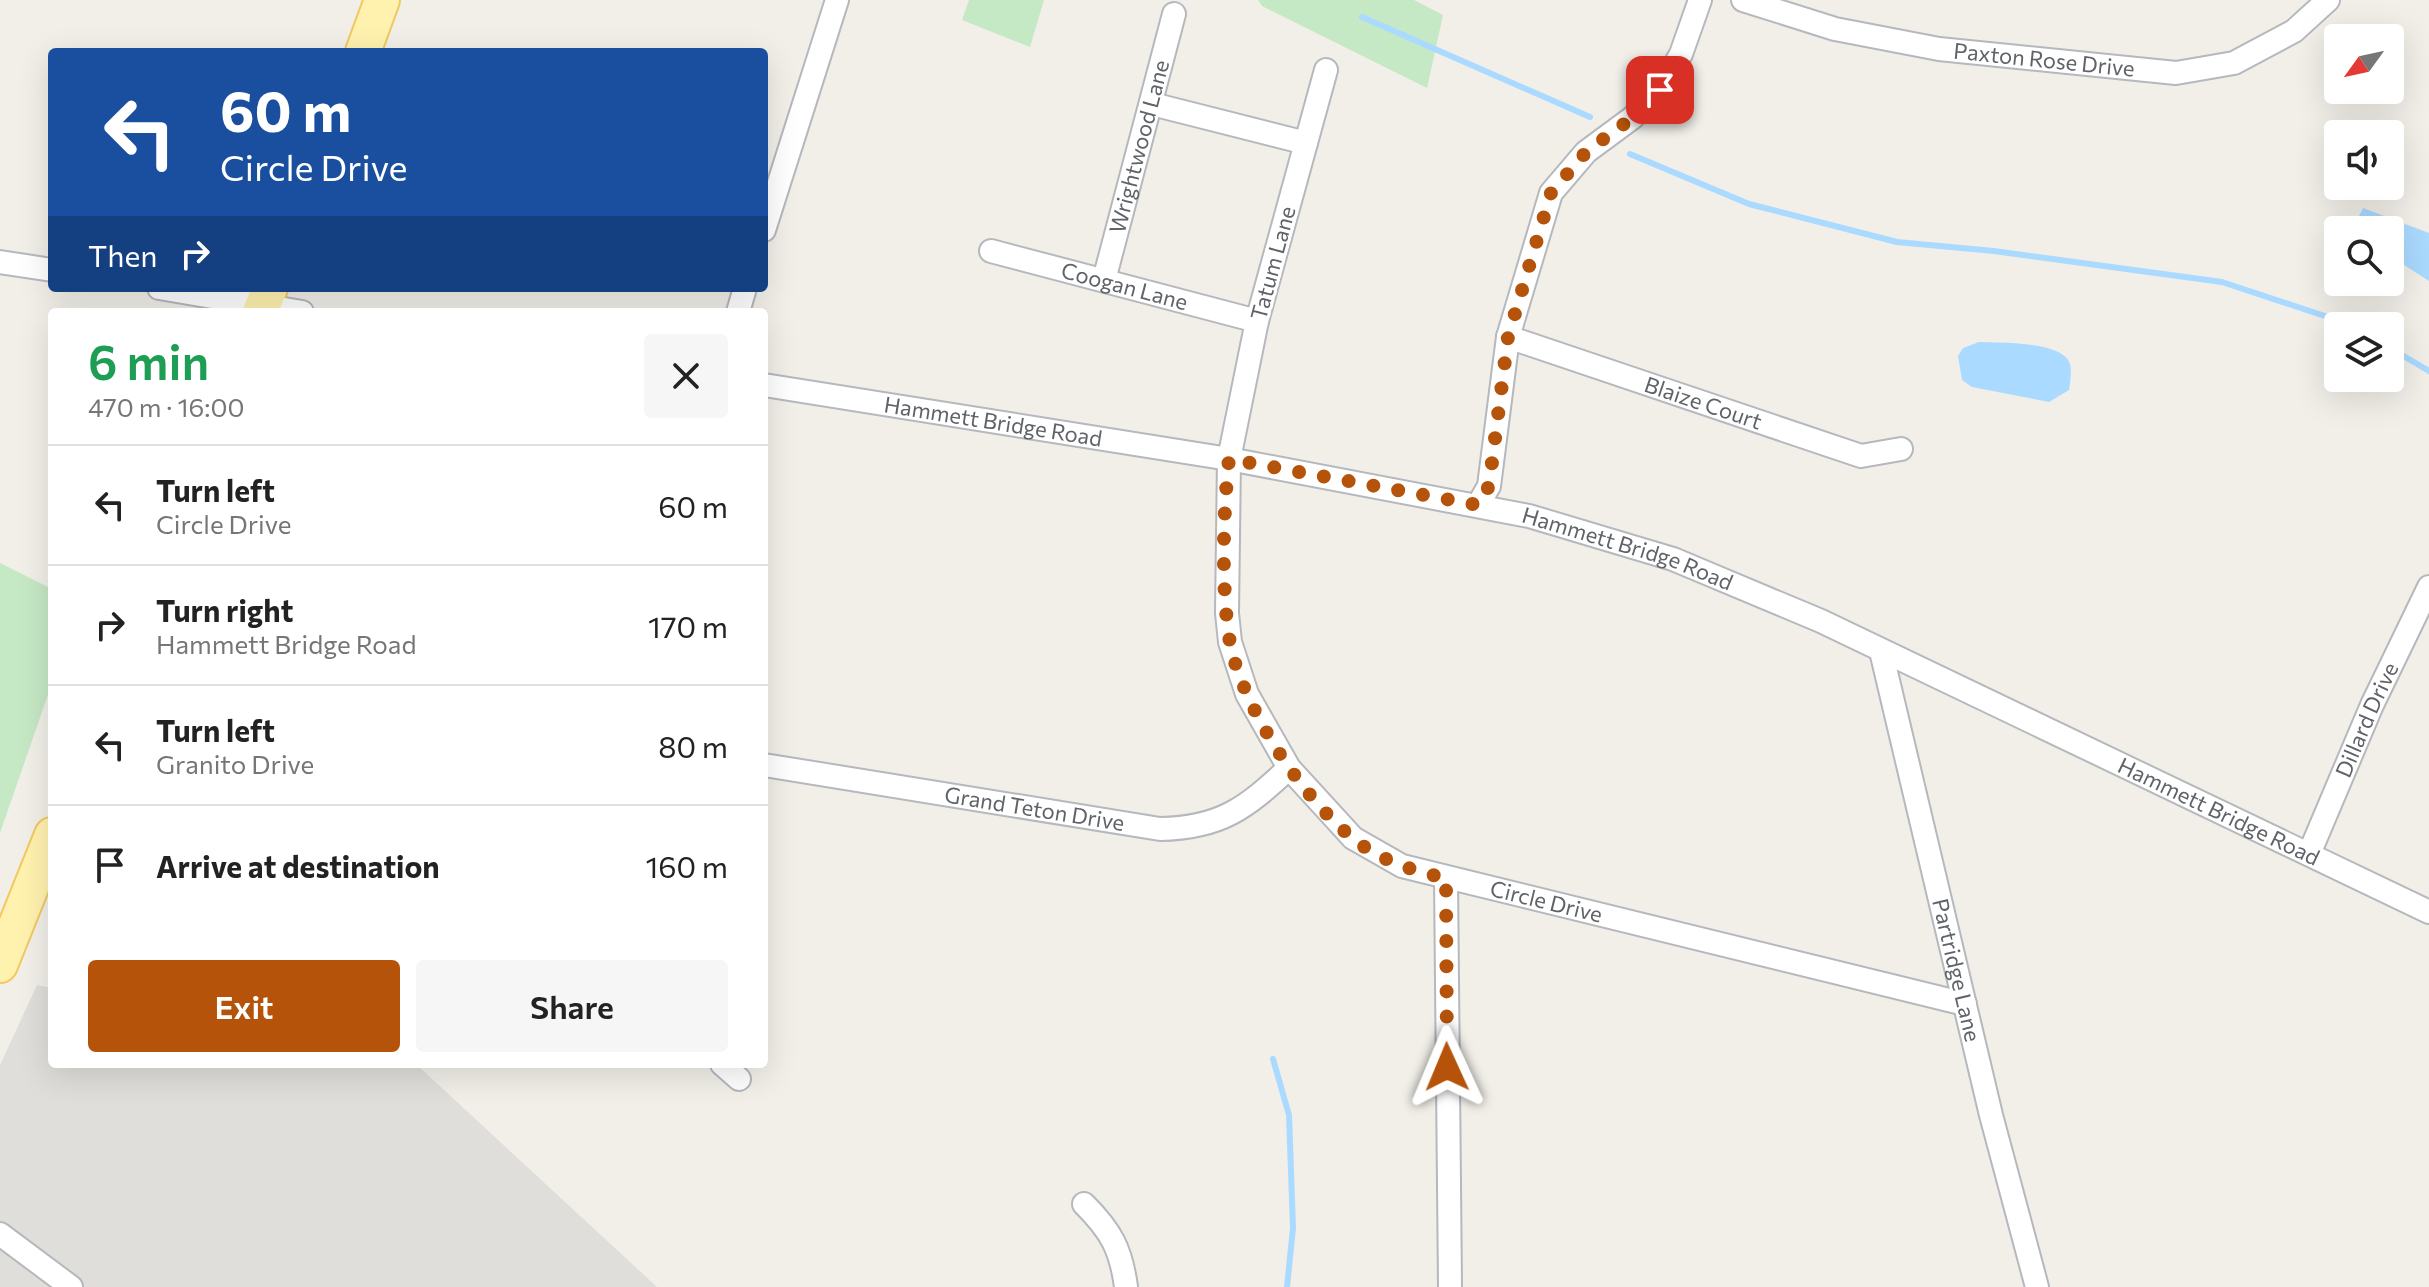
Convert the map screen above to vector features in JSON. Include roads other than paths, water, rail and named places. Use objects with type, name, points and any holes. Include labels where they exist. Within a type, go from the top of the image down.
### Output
[{"type":"main road","points":[[364,48],[382,0]]},
{"type":"main road","points":[[0,965],[48,845]]},
{"type":"street","points":[[768,217],[837,0]]},
{"type":"street","points":[[1478,505],[1489,486],[1508,337],[1551,193],[1586,152],[1632,118],[1660,90],[1681,54],[1700,0]]},
{"type":"street","name":"Paxton Rose Drive","points":[[1743,0],[1835,29],[1939,49],[2176,73],[2234,63],[2294,31],[2328,0]]},
{"type":"street","name":"Wrightwood Lane","points":[[1104,280],[1174,14]]},
{"type":"street","name":"Tatum Lane","points":[[1229,459],[1257,321],[1326,70]]},
{"type":"street","points":[[1152,104],[1306,143]]},
{"type":"street","name":"Coogan Lane","points":[[991,251],[1257,321]]},
{"type":"street","points":[[0,262],[48,269]]},
{"type":"street","points":[[189,292],[287,308]]},
{"type":"street","name":"Blaize Court","points":[[1508,337],[1861,456],[1901,449]]},
{"type":"street","name":"Hammett Bridge Road","points":[[768,386],[1229,459],[1478,505],[1589,532],[1741,585],[2429,912]]},
{"type":"street","name":"Circle Drive","points":[[1229,459],[1226,503],[1230,642],[1247,694],[1289,768],[1364,847],[1402,866],[1446,878],[1965,1004]]},
{"type":"street","name":"Dillard Drive","points":[[2309,854],[2360,731],[2429,587]]},
{"type":"street","name":"Partridge Lane","points":[[1881,651],[1965,1004],[2037,1287]]},
{"type":"street","name":"Grand Teton Drive","points":[[768,766],[1160,829],[1202,826],[1238,812],[1289,768]]},
{"type":"street","points":[[1446,878],[1450,1287]]},
{"type":"street","points":[[1084,1204],[1109,1229],[1123,1266],[1126,1287]]},
{"type":"street","points":[[0,1234],[71,1287]]},
{"type":"water","points":[[2363,208],[2384,216],[2359,216]]},
{"type":"water","points":[[2404,224],[2429,233],[2429,281],[2404,265]]},
{"type":"water","points":[[1979,342],[2015,343],[2056,351],[2065,356],[2070,364],[2069,390],[2049,402],[1972,387],[1962,380],[1958,356],[1963,348]]},
{"type":"waterway","points":[[1362,17],[1590,117]]},
{"type":"waterway","points":[[1630,154],[1749,204],[1897,242],[1994,251],[2222,282],[2324,316]]},
{"type":"waterway","points":[[2404,356],[2429,371]]},
{"type":"waterway","points":[[1273,1059],[1289,1115],[1293,1228],[1287,1287]]}]
